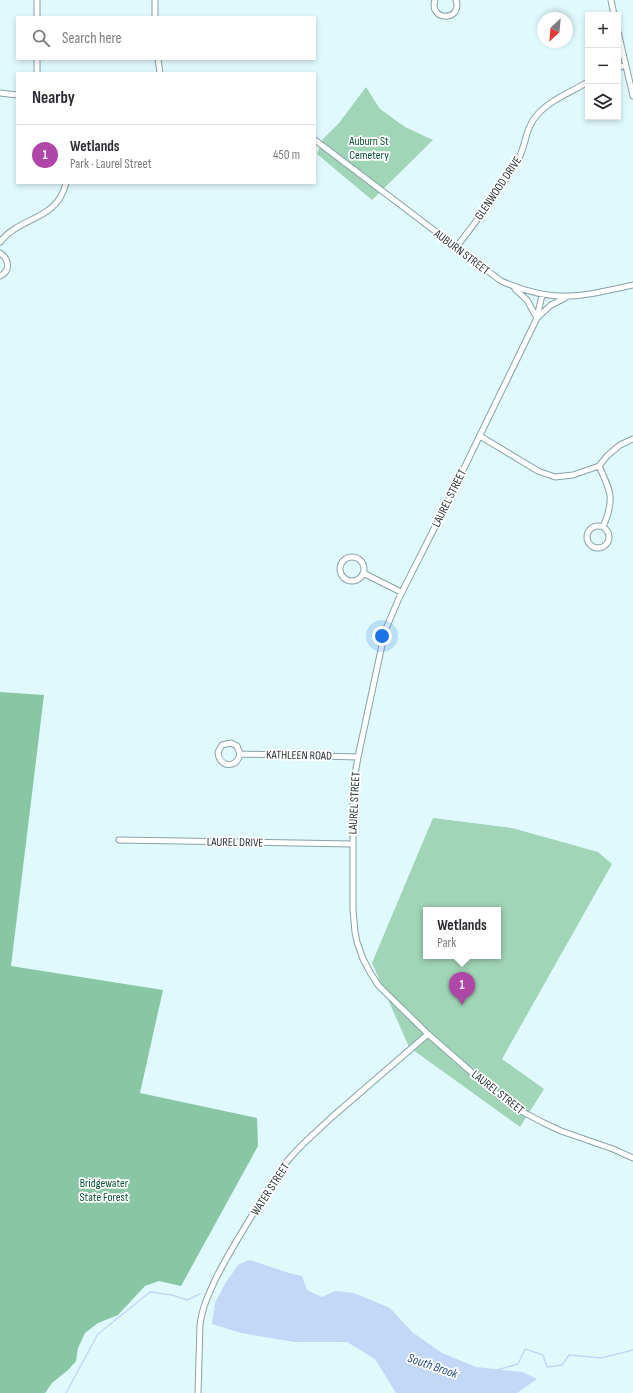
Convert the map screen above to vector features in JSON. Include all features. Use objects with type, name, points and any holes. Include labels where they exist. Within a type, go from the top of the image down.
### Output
[{"type":"street","points":[[37,0],[37,15]]},
{"type":"street","points":[[154,0],[155,16]]},
{"type":"street","points":[[434,0],[434,8],[436,12],[445,16],[449,16],[455,12],[457,4],[456,0]]},
{"type":"street","points":[[610,0],[613,12]]},
{"type":"street","points":[[621,46],[633,96]]},
{"type":"street","points":[[37,60],[37,72]]},
{"type":"street","points":[[158,60],[160,72]]},
{"type":"street","points":[[621,67],[625,65]]},
{"type":"street","name":"GLENWOOD DRIVE","points":[[456,248],[512,169],[520,155],[529,128],[536,116],[549,104],[585,84]]},
{"type":"street","points":[[0,93],[16,94]]},
{"type":"street","name":"AUBURN STREET","points":[[316,141],[337,155],[500,281],[522,290],[542,295],[569,297],[594,294],[633,285]]},
{"type":"street","points":[[0,242],[16,228],[50,210],[60,197],[66,184]]},
{"type":"street","points":[[0,253],[7,260],[8,265],[4,274],[0,276]]},
{"type":"street","points":[[508,284],[527,300],[537,318]]},
{"type":"street","name":"LAUREL STREET","points":[[542,295],[537,318],[392,612],[384,637],[353,786],[352,844],[353,910],[355,932],[361,955],[370,974],[379,986],[428,1034],[494,1092],[517,1109],[561,1131],[606,1146],[633,1158]]},
{"type":"street","name":"LAUREL STREET","points":[[537,318],[551,305],[569,297]]},
{"type":"street","points":[[480,436],[538,471],[555,477],[573,476],[599,466],[607,456],[620,445],[633,438]]},
{"type":"street","points":[[599,466],[607,483],[611,501],[608,515],[603,527]]},
{"type":"street","points":[[596,526],[603,527],[608,532],[609,539],[602,547],[595,547],[589,543],[588,533],[596,526]]},
{"type":"street","points":[[347,558],[358,558],[363,564],[363,573],[360,578],[356,580],[349,580],[345,578],[341,572],[342,564],[347,558]]},
{"type":"street","points":[[363,573],[402,592]]},
{"type":"street","points":[[231,743],[238,748],[240,754],[236,762],[230,765],[221,761],[218,752],[222,745],[231,743]]},
{"type":"street","name":"KATHLEEN ROAD","points":[[240,754],[358,757]]},
{"type":"street","name":"LAUREL DRIVE","points":[[119,840],[352,844]]},
{"type":"street","name":"WATER STREET","points":[[198,1393],[200,1325],[206,1302],[228,1255],[277,1175],[286,1162],[309,1138],[428,1034]]},
{"type":"green space","name":"Auburn St Cemetery","points":[[366,87],[380,109],[405,127],[433,140],[372,200],[317,154],[323,139],[339,123]]},
{"type":"green space","name":"Bridgewater State Forest","points":[[0,692],[44,695],[11,966],[163,990],[140,1093],[257,1118],[258,1146],[181,1286],[159,1281],[145,1286],[118,1315],[98,1323],[85,1333],[78,1348],[76,1361],[68,1370],[52,1383],[45,1393],[0,1393]]},
{"type":"green space","points":[[433,818],[512,828],[598,852],[612,864],[502,1059],[544,1089],[520,1127],[409,1047],[372,963]]},
{"type":"water","points":[[250,1260],[302,1276],[307,1290],[322,1297],[335,1291],[354,1293],[390,1308],[412,1332],[442,1353],[476,1367],[522,1372],[537,1379],[517,1393],[396,1393],[375,1359],[347,1342],[295,1342],[241,1333],[212,1324],[215,1303],[226,1282],[239,1264]]},
{"type":"waterway","name":"South Brook","points":[[66,1393],[98,1334],[150,1292],[172,1295],[187,1300],[200,1294]]},
{"type":"waterway","name":"South Brook","points":[[497,1370],[518,1364],[525,1349],[543,1355],[547,1367],[562,1365],[569,1355],[601,1358],[633,1350]]},
{"type":"place","name":"Wetlands","points":[[462,1005]]}]
